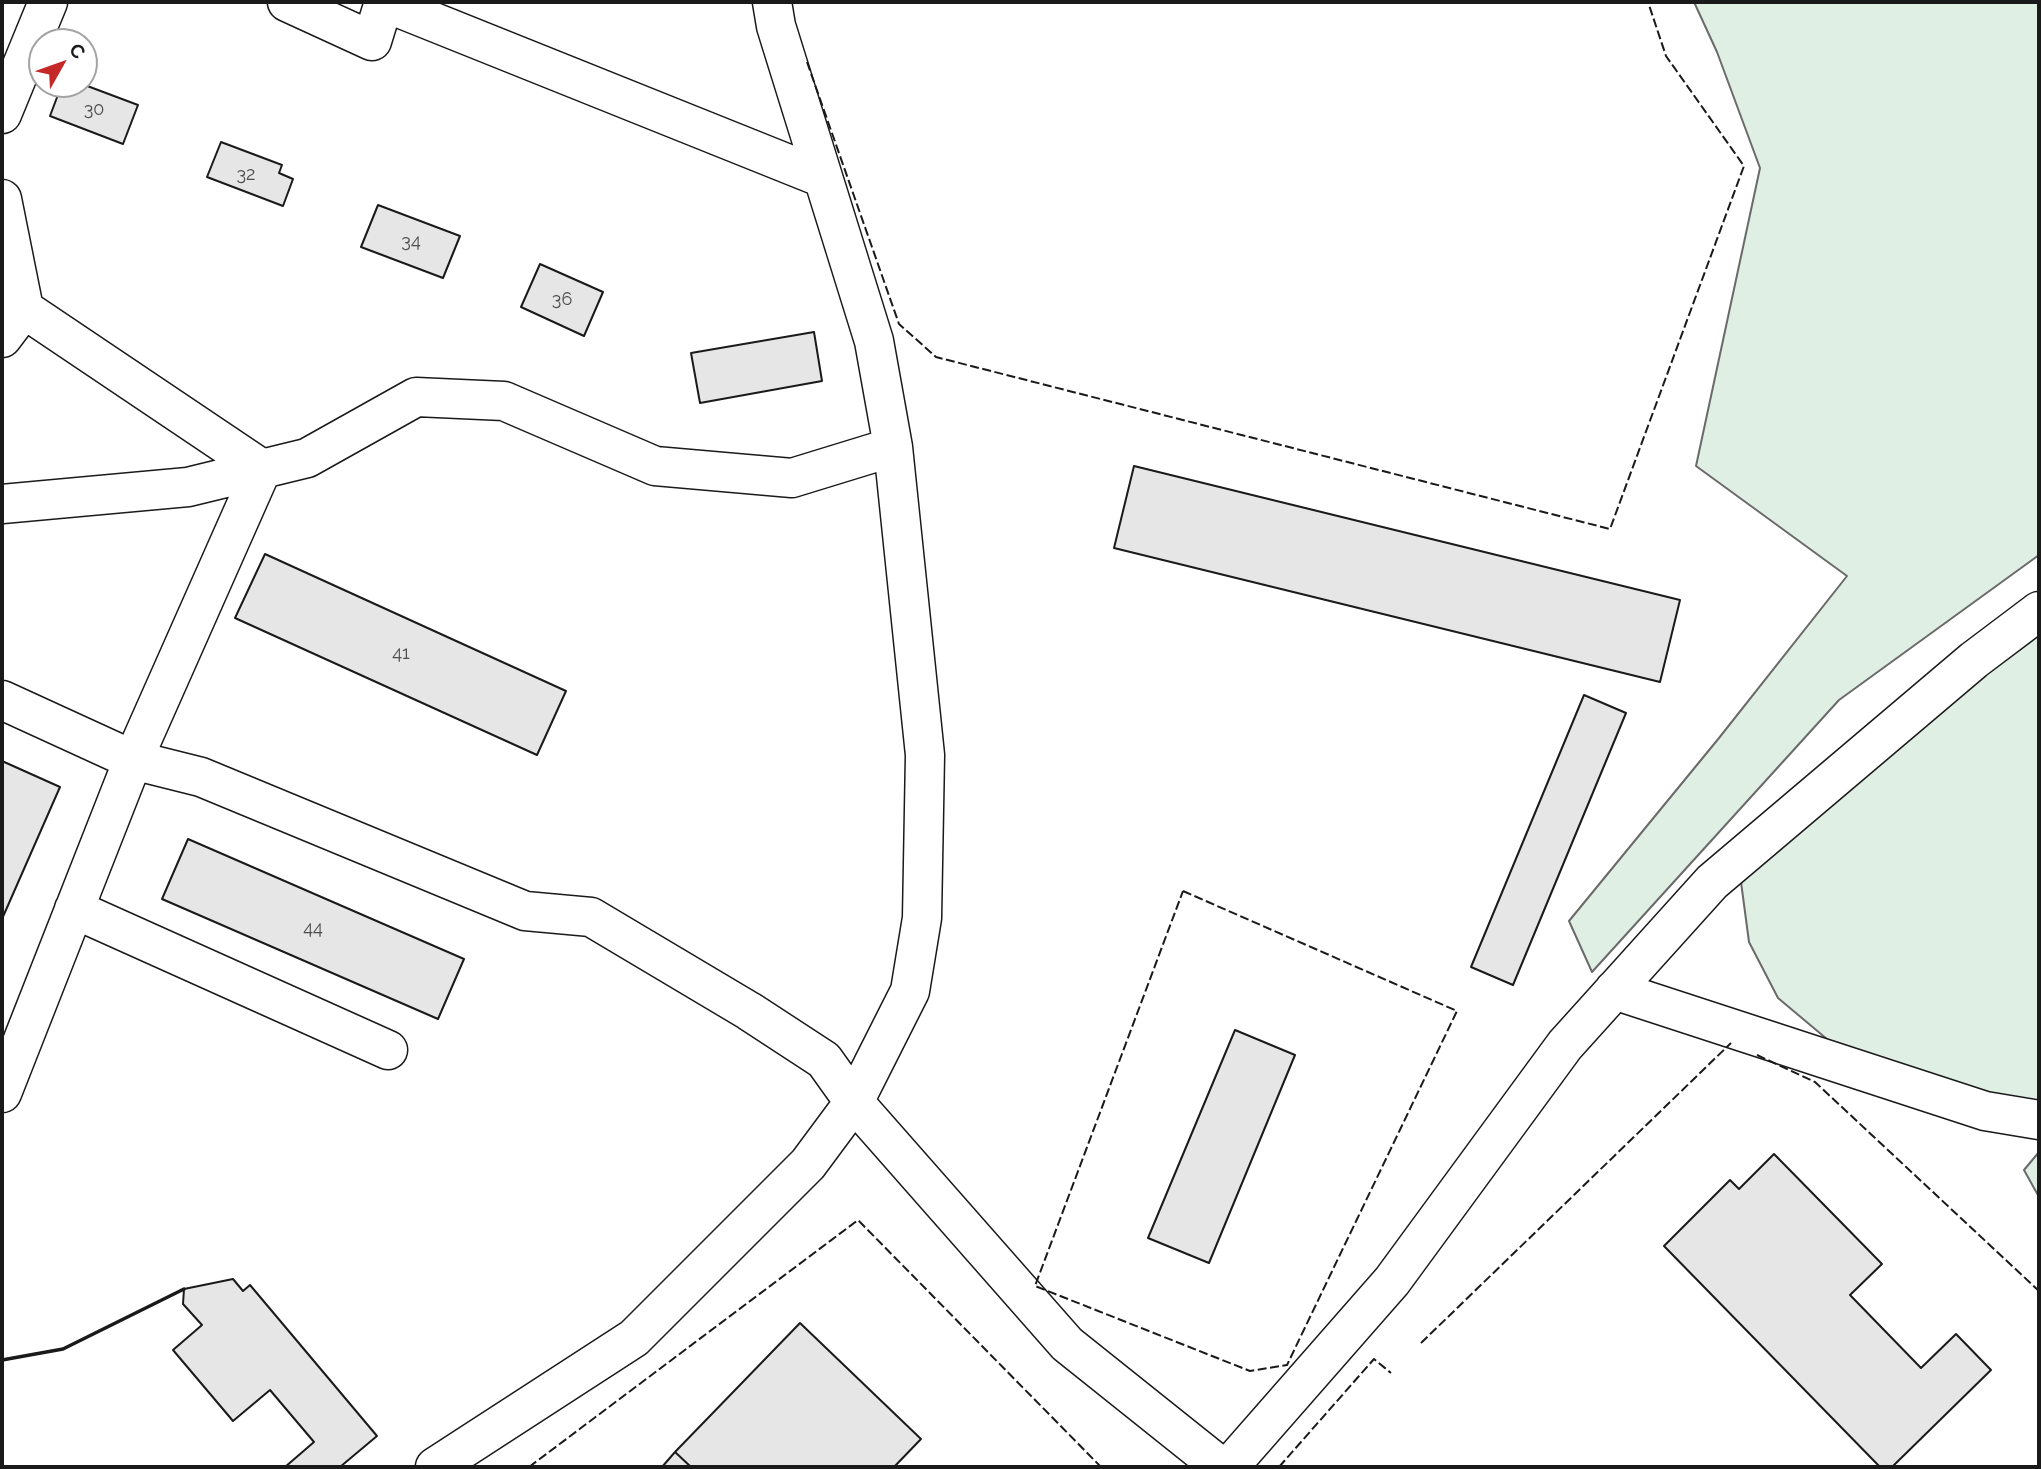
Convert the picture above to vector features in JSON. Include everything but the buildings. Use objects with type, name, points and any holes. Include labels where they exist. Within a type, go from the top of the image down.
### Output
[{"type":"street","points":[[2,114],[48,2]]},
{"type":"street","points":[[287,2],[372,41],[384,2],[823,178]]},
{"type":"street","points":[[435,1467],[634,1338],[808,1164],[854,1102],[910,991],[922,918],[925,755],[893,447],[874,341],[776,26],[772,2]]},
{"type":"street","points":[[2,199],[13,323],[262,469]]},
{"type":"street","points":[[2,504],[188,487],[307,458],[416,397],[504,401],[655,466],[793,478],[893,447]]},
{"type":"street","points":[[2,1093],[133,760],[262,469]]},
{"type":"street","points":[[1229,1467],[1392,1281],[1565,1045],[1712,881],[1974,660],[2039,611]]},
{"type":"street","points":[[2,700],[133,760],[201,777],[525,911],[591,917],[749,1011],[824,1060],[854,1102],[1067,1344],[1221,1467]]},
{"type":"street","points":[[74,909],[388,1050]]},
{"type":"street","points":[[1614,990],[1985,1111],[2039,1121]]},
{"type":"green space","points":[[1694,2],[2039,2],[2039,555],[1839,700],[1592,972],[1569,921],[1847,576],[1696,466],[1760,168],[1717,52]]},
{"type":"green space","points":[[2039,629],[2039,1101],[2004,1097],[1933,1075],[1846,1055],[1778,998],[1749,942],[1741,882]]},
{"type":"green space","points":[[2039,1152],[2039,1197],[2024,1170]]},
{"type":"fence","points":[[807,62],[899,324],[936,357],[1610,529],[1744,166],[1666,56],[1648,2]]},
{"type":"fence","points":[[1183,891],[1457,1011],[1287,1365],[1250,1371],[1035,1286],[1183,891]]},
{"type":"fence","points":[[1421,1343],[1731,1043]]},
{"type":"fence","points":[[1757,1055],[1815,1082],[2039,1291]]},
{"type":"fence","points":[[529,1467],[858,1220],[1101,1467]]},
{"type":"fence","points":[[1279,1467],[1374,1359],[1391,1373]]},
{"type":"wall","points":[[2,1360],[63,1349],[184,1289]]}]
